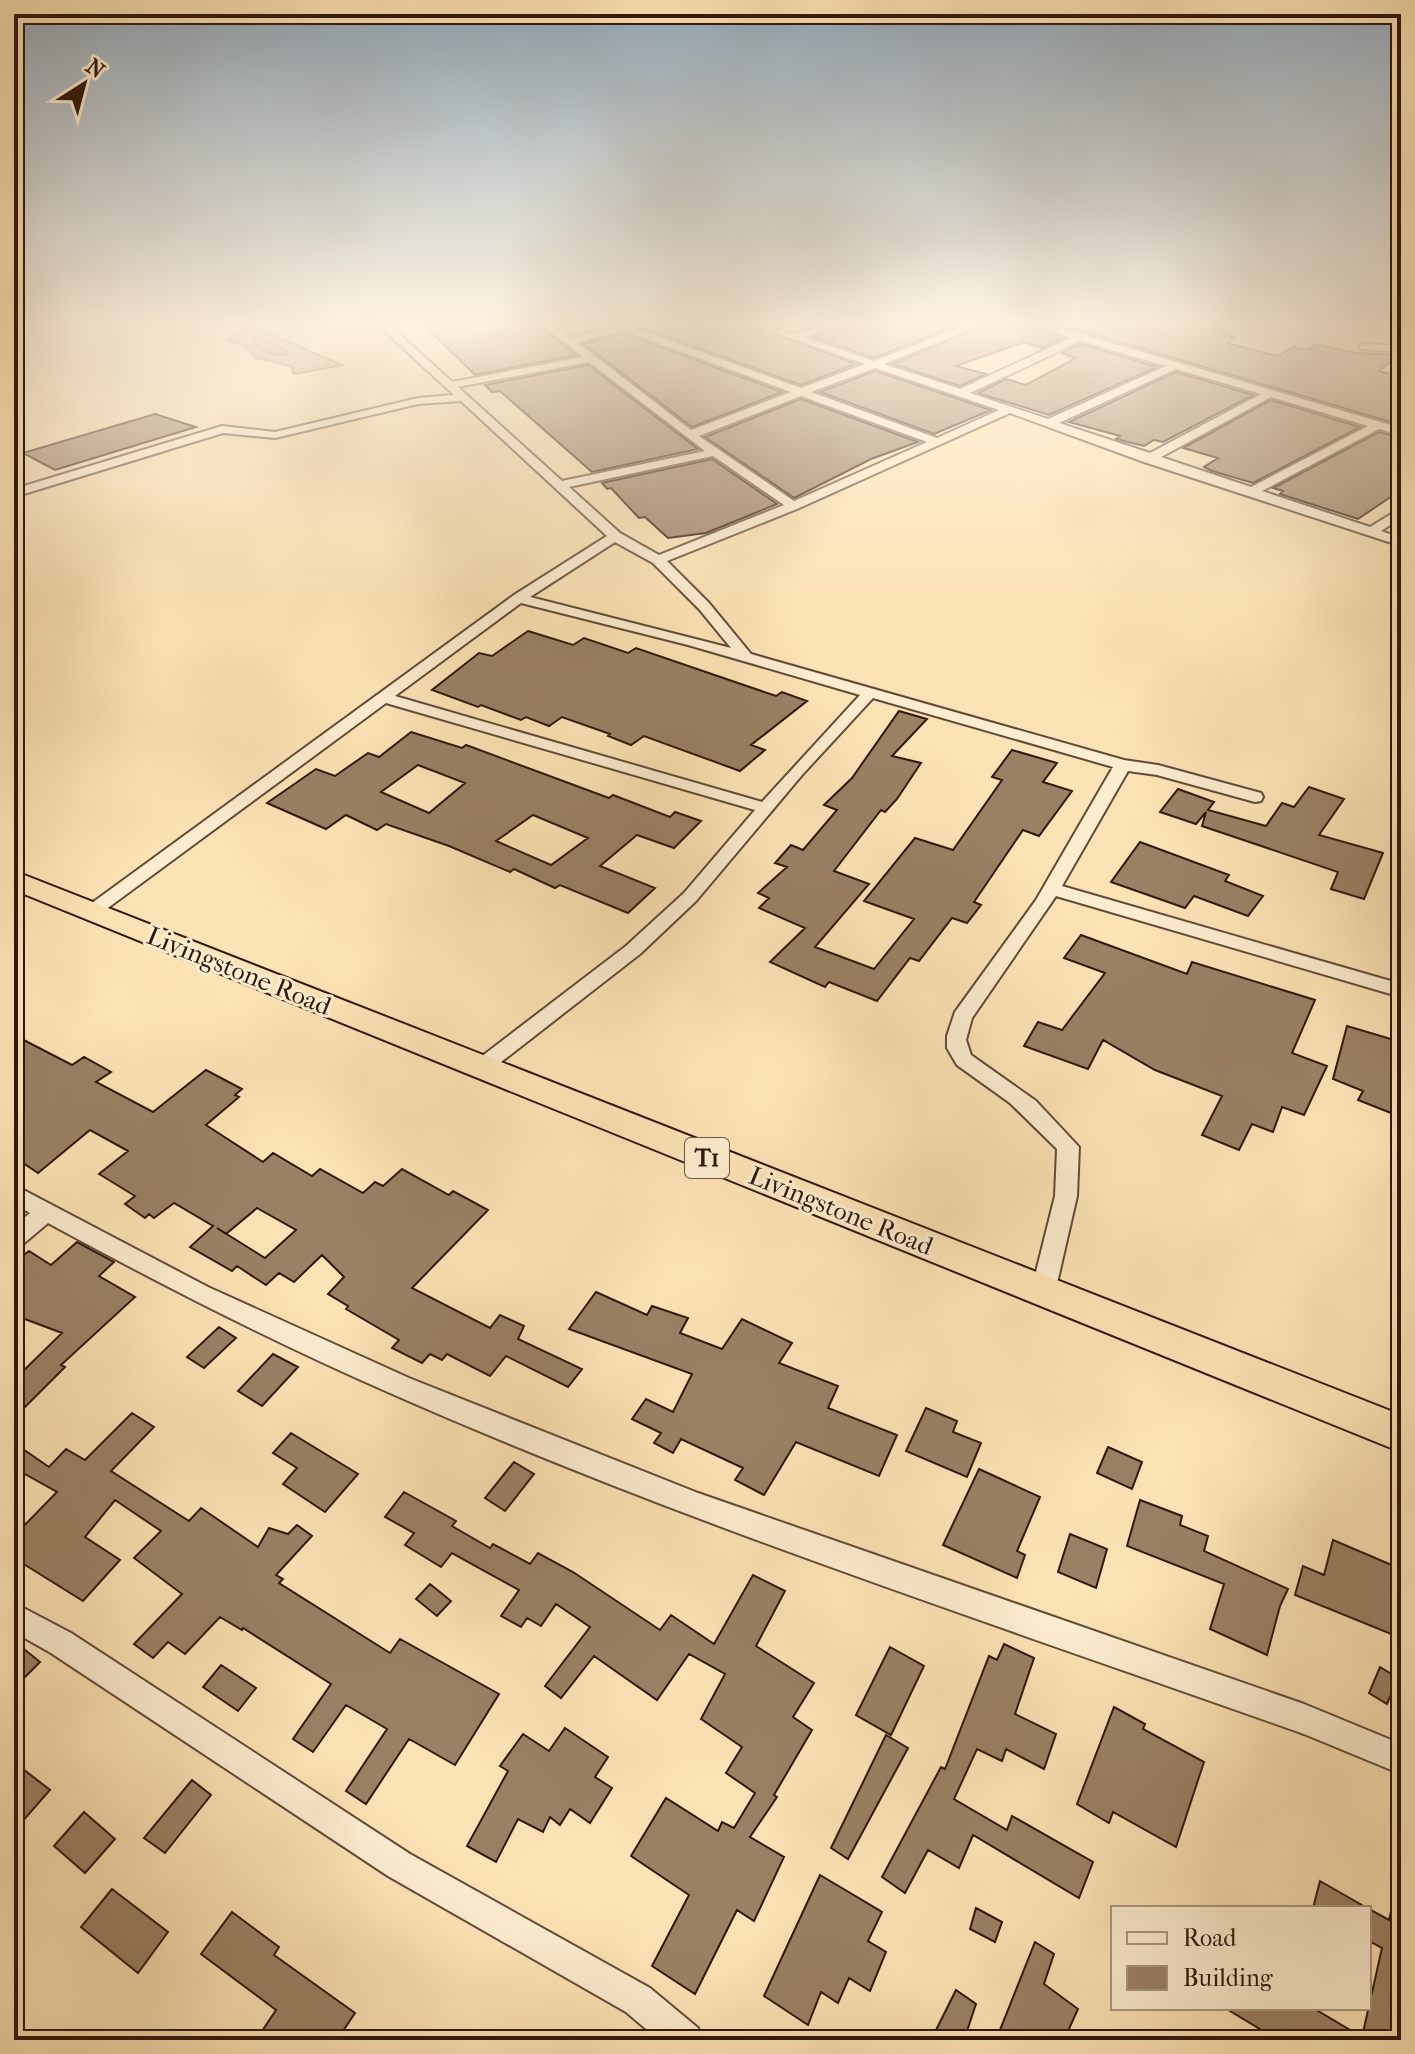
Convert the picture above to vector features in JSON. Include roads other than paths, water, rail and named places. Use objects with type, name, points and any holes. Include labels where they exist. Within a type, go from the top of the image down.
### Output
[{"type":"highway","name":"Livingstone Road","points":[[14,880],[1401,1434]]},
{"type":"street","points":[[14,493],[222,429],[275,435],[347,418]]},
{"type":"street","points":[[483,418],[615,536],[658,560],[704,606],[746,657]]},
{"type":"street","points":[[667,418],[711,453],[793,506]]},
{"type":"street","points":[[690,435],[736,418]]},
{"type":"street","points":[[871,418],[935,441]]},
{"type":"street","points":[[658,560],[793,506],[990,418]]},
{"type":"street","points":[[1029,418],[1401,542]]},
{"type":"street","points":[[1046,424],[1060,418]]},
{"type":"street","points":[[1148,459],[1225,418]]},
{"type":"street","points":[[1354,418],[1401,432]]},
{"type":"street","points":[[1251,492],[1378,425]]},
{"type":"street","points":[[558,486],[711,453]]},
{"type":"street","points":[[1371,532],[1401,512]]},
{"type":"street","points":[[91,912],[519,598],[615,536]]},
{"type":"street","points":[[519,598],[746,657],[1123,765],[1158,770],[1255,797]]},
{"type":"street","points":[[480,1068],[633,950],[690,897],[870,693]]},
{"type":"street","points":[[385,698],[766,808]]},
{"type":"street","points":[[1043,1292],[1066,1196],[1068,1147],[1041,1116],[1005,1087],[968,1065],[957,1050],[956,1039],[962,1017],[1051,889],[1123,765]]},
{"type":"street","points":[[1051,889],[1401,991]]},
{"type":"street","points":[[14,1194],[200,1294],[400,1386],[695,1504],[1304,1719],[1401,1759]]},
{"type":"street","points":[[14,1239],[46,1212]]},
{"type":"street","points":[[14,1617],[61,1643],[399,1865],[638,2000],[686,2040]]}]
